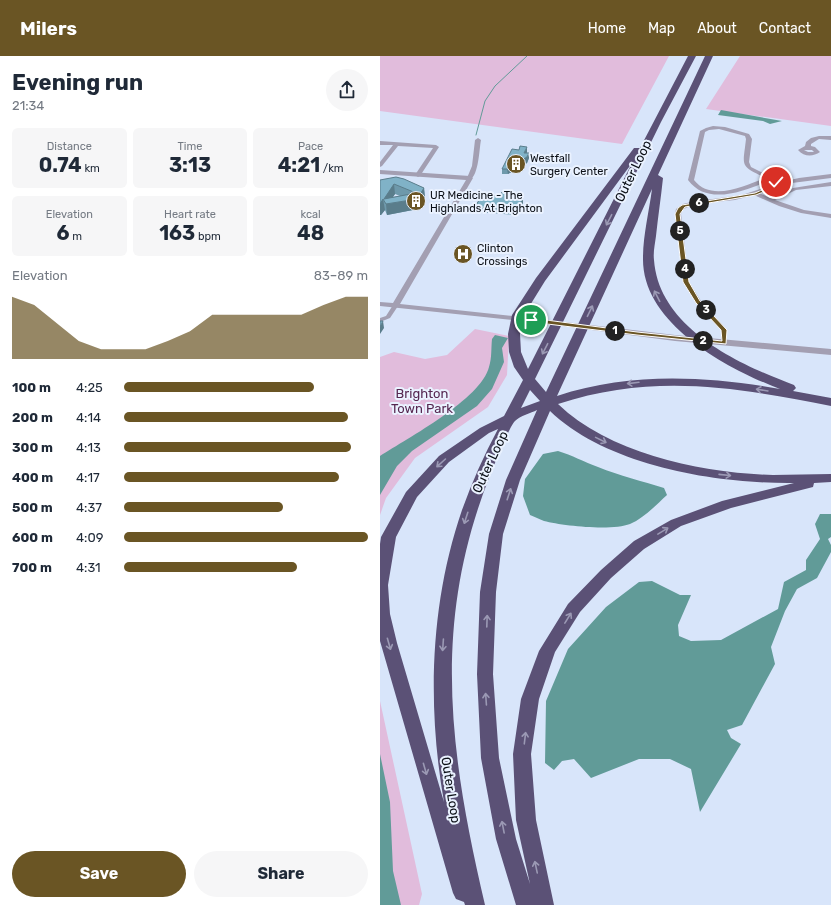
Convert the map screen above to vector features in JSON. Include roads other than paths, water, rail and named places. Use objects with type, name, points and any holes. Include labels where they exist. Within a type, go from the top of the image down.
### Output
[{"type":"highway","name":"Outer Loop","points":[[475,905],[455,819],[446,761],[443,720],[443,647],[447,602],[454,560],[471,504],[488,462],[657,122],[692,56]]},
{"type":"highway","name":"Outer Loop","points":[[526,905],[506,840],[490,758],[485,674],[488,592],[496,534],[513,480],[527,446],[710,56]]},
{"type":"highway","points":[[657,122],[527,300],[518,316],[514,334],[516,352],[520,367],[538,392],[567,420],[593,436],[626,452],[698,472],[772,479],[831,478]]},
{"type":"highway","points":[[659,167],[648,259],[648,272],[657,296],[666,311],[680,327],[716,353],[778,384],[829,402]]},
{"type":"highway","points":[[467,905],[436,809],[382,614],[380,588],[382,562],[387,542],[404,506],[420,485],[449,455],[472,439],[507,419],[575,393],[634,383],[675,380],[728,385],[829,402]]},
{"type":"highway","points":[[544,905],[526,820],[522,754],[530,698],[547,651],[574,608],[606,574],[639,545],[676,523],[727,504],[831,478]]},
{"type":"street","points":[[768,179],[734,191],[709,191],[700,189],[691,180],[703,131],[712,128],[722,128],[747,135],[749,139],[746,162],[750,168],[768,179],[780,184]]},
{"type":"street","points":[[808,148],[808,143],[812,140],[831,138]]},
{"type":"street","points":[[380,320],[388,317],[395,306],[470,178],[475,166],[478,140]]},
{"type":"street","points":[[380,144],[436,147],[418,175]]},
{"type":"street","points":[[380,165],[396,145]]},
{"type":"street","points":[[380,172],[470,178]]},
{"type":"street","points":[[724,343],[724,330],[698,302],[686,282],[678,214],[679,209],[691,204],[756,194],[780,184],[831,176]]},
{"type":"street","points":[[771,200],[795,189],[831,184]]},
{"type":"street","points":[[756,194],[803,212],[831,216]]},
{"type":"street","points":[[380,304],[724,343],[831,352]]},
{"type":"waterway","points":[[476,135],[485,101],[495,86],[527,56]]},
{"type":"place","name":"Westfall Surgery Center","points":[[516,164]]},
{"type":"place","name":"UR Medicine - The Highlands At Brighton","points":[[416,201]]},
{"type":"place","name":"Clinton Crossings","points":[[463,254]]},
{"type":"park label","name":"Brighton Town Park","points":[[422,400]]}]
